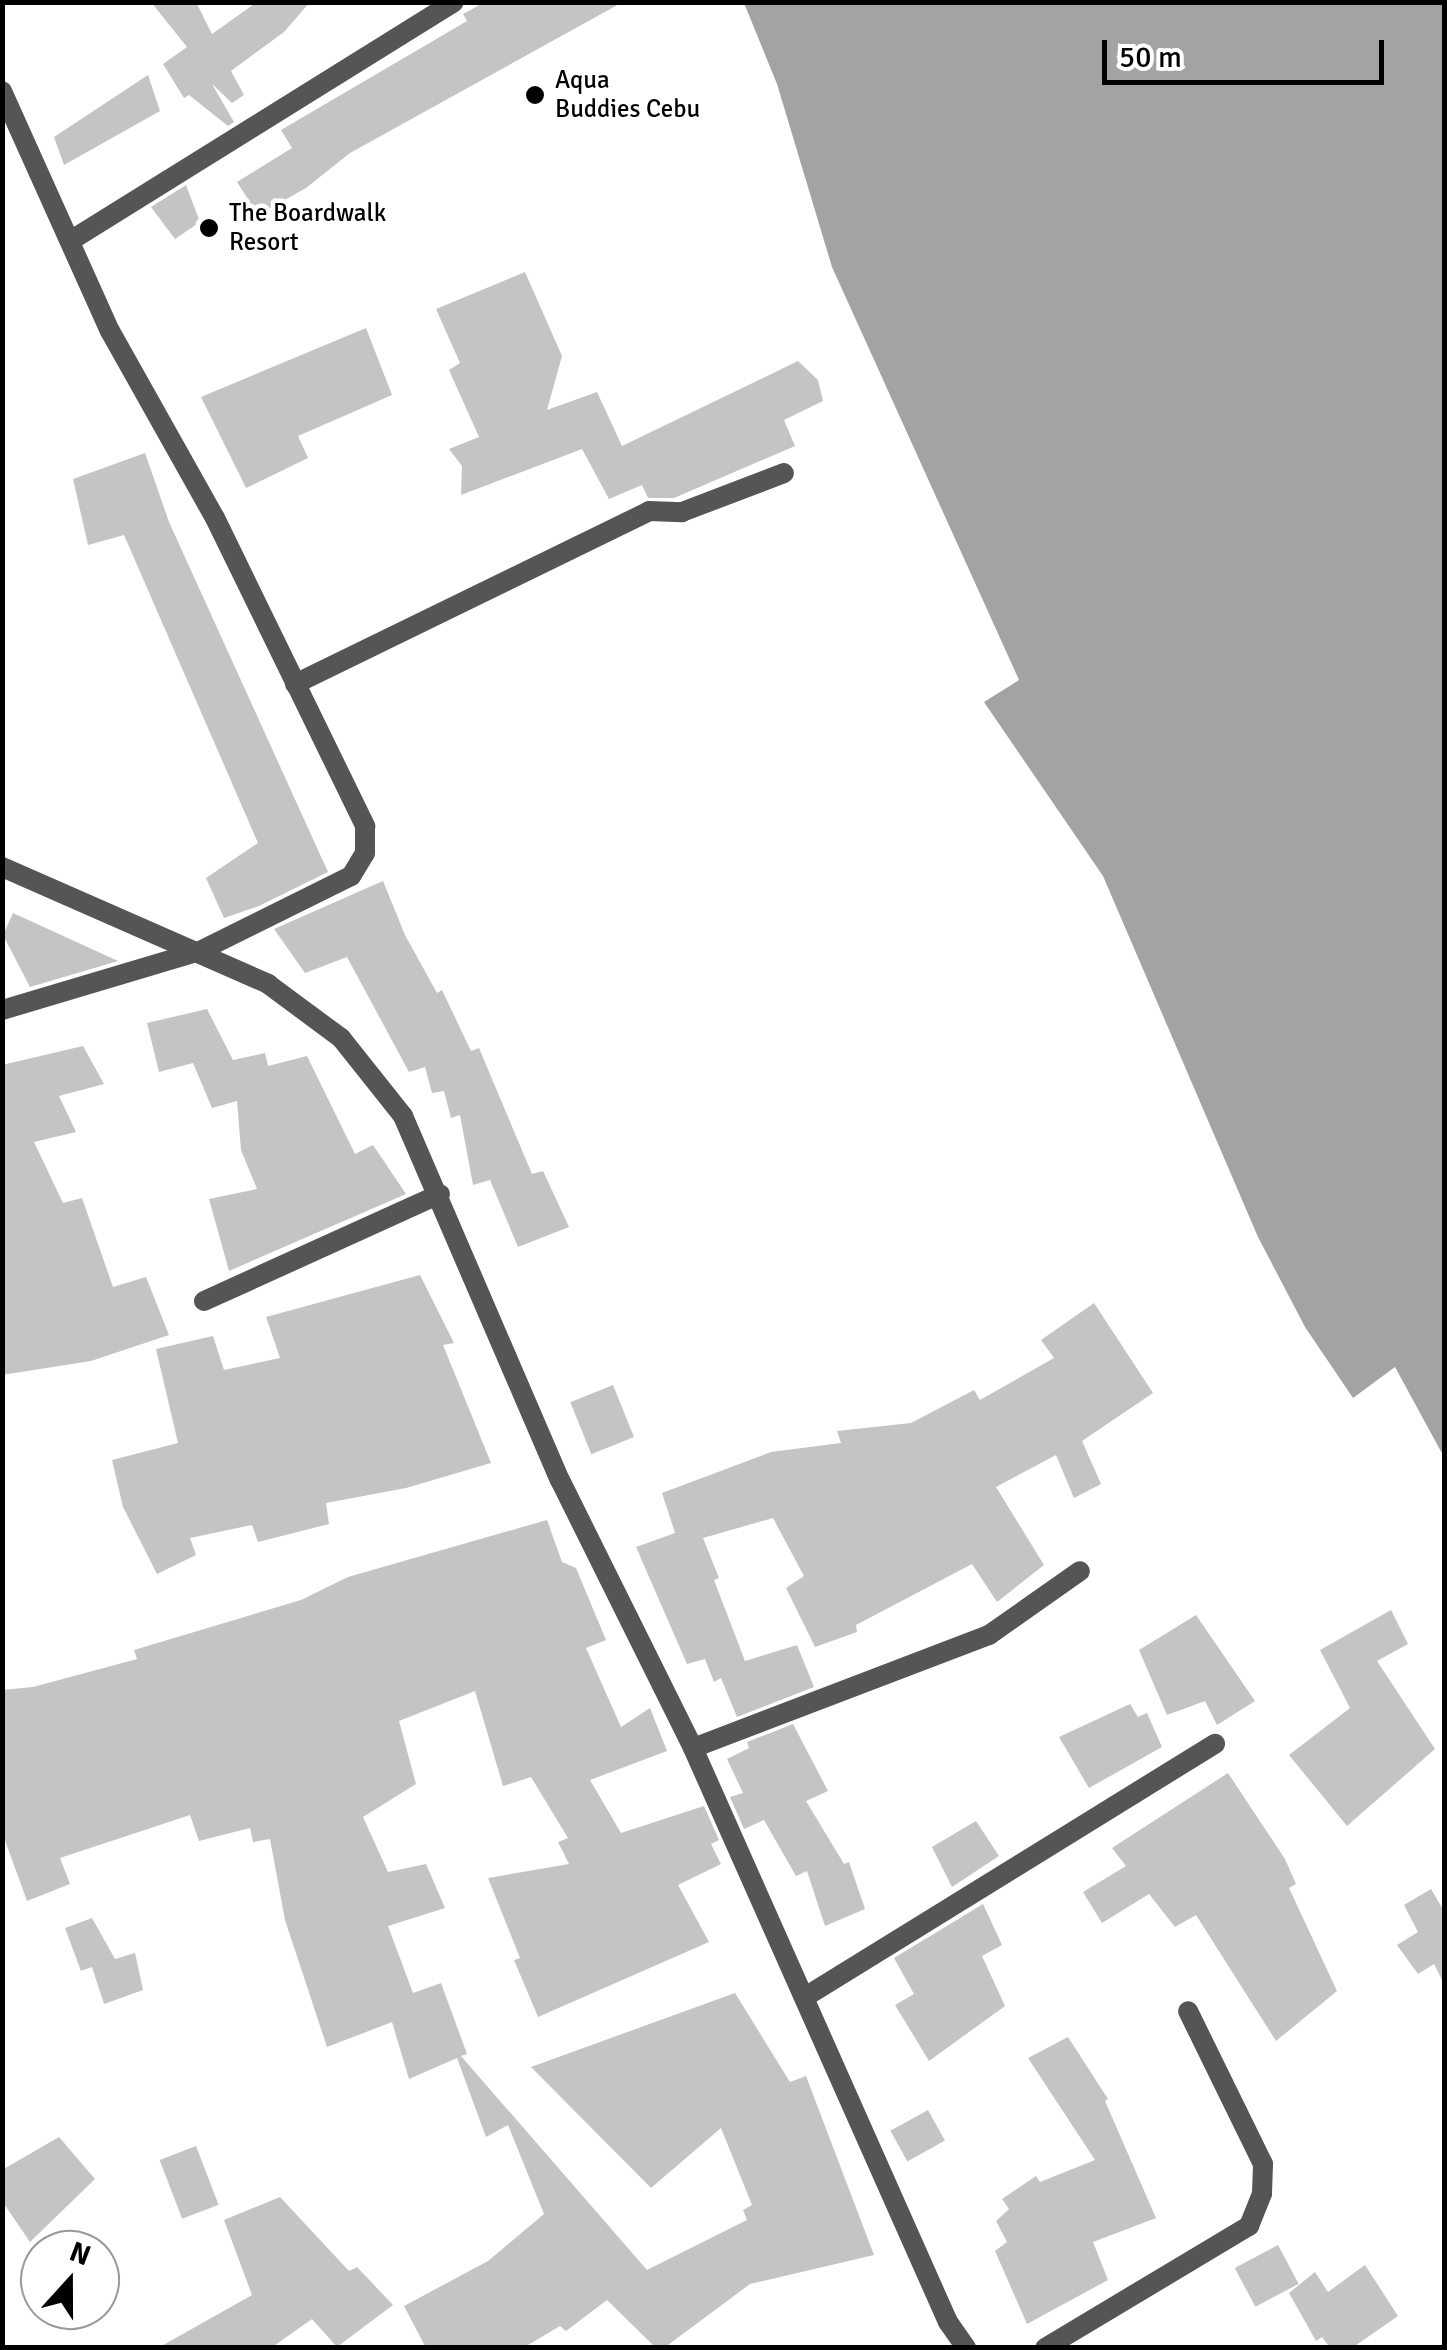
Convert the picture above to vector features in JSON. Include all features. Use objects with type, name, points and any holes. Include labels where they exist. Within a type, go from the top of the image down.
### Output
[{"type":"street","points":[[70,241],[454,2]]},
{"type":"street","points":[[2,91],[110,331],[215,518],[365,826],[366,853],[351,876],[200,951],[2,1010]]},
{"type":"street","points":[[295,684],[650,512],[682,512],[784,473]]},
{"type":"street","points":[[2,867],[268,984],[341,1038],[403,1116],[440,1194],[560,1480],[693,1748],[948,2322],[966,2348]]},
{"type":"street","points":[[204,1301],[440,1194]]},
{"type":"street","points":[[693,1748],[989,1635],[1080,1571]]},
{"type":"street","points":[[805,1997],[1216,1744]]},
{"type":"street","points":[[1045,2348],[1249,2226],[1262,2194],[1263,2164],[1188,2011]]},
{"type":"shaded area","points":[[744,3],[1444,3],[1444,1457],[1395,1367],[1353,1398],[1305,1327],[1258,1237],[1103,876],[984,702],[1019,680],[832,267],[777,84]]},
{"type":"building","points":[[151,2],[196,2],[212,34],[257,2],[310,2],[284,32],[231,71],[244,95],[232,103],[212,84],[234,122],[228,126],[189,95],[184,98],[163,64],[187,47]]},
{"type":"building","points":[[485,2],[623,2],[350,153],[306,188],[258,215],[237,182],[292,148],[281,130],[467,21],[463,14]]},
{"type":"building","points":[[148,75],[160,111],[64,165],[54,137]]},
{"type":"building","points":[[186,185],[200,222],[175,239],[151,207]]},
{"type":"building","points":[[525,272],[562,356],[547,410],[597,392],[622,446],[798,361],[818,380],[823,401],[784,420],[795,446],[674,498],[648,498],[642,485],[609,499],[582,449],[461,495],[462,466],[449,449],[479,437],[449,370],[460,363],[436,309]]},
{"type":"building","points":[[366,328],[392,395],[298,436],[308,458],[246,488],[201,397]]},
{"type":"building","points":[[145,453],[169,522],[328,872],[259,906],[224,918],[206,878],[258,843],[124,535],[88,545],[73,479]]},
{"type":"building","points":[[383,881],[405,935],[437,993],[442,990],[471,1051],[479,1048],[532,1174],[543,1171],[569,1227],[518,1247],[490,1180],[473,1185],[460,1115],[451,1118],[444,1091],[432,1093],[425,1067],[409,1072],[347,957],[305,973],[274,929]]},
{"type":"building","points":[[13,913],[118,961],[30,987],[3,935]]},
{"type":"building","points":[[207,1009],[233,1060],[265,1053],[268,1066],[307,1056],[355,1154],[373,1145],[406,1194],[229,1271],[209,1199],[257,1189],[241,1150],[237,1101],[212,1108],[193,1063],[159,1072],[147,1023]]},
{"type":"building","points":[[83,1046],[104,1084],[59,1096],[76,1132],[34,1142],[63,1203],[82,1198],[113,1287],[146,1277],[169,1335],[91,1361],[2,1375],[2,1065]]},
{"type":"building","points":[[420,1275],[454,1343],[443,1345],[491,1463],[406,1488],[326,1503],[329,1524],[258,1542],[252,1525],[190,1538],[196,1555],[157,1574],[123,1507],[112,1460],[178,1443],[156,1349],[213,1336],[224,1370],[280,1358],[266,1317]]},
{"type":"building","points":[[1094,1303],[1153,1393],[1082,1441],[1101,1484],[1074,1498],[1056,1455],[996,1487],[1044,1565],[997,1602],[972,1564],[856,1625],[857,1632],[815,1647],[786,1588],[804,1576],[773,1518],[703,1538],[719,1578],[714,1580],[745,1661],[797,1645],[814,1687],[737,1717],[721,1678],[714,1682],[705,1659],[687,1664],[636,1547],[675,1533],[662,1493],[771,1452],[841,1443],[837,1431],[911,1423],[974,1390],[980,1400],[1054,1358],[1041,1340]]},
{"type":"building","points":[[613,1385],[634,1437],[591,1454],[570,1402]]},
{"type":"building","points":[[547,1520],[562,1562],[576,1568],[606,1640],[586,1648],[621,1727],[650,1708],[667,1751],[590,1780],[621,1833],[704,1806],[719,1840],[711,1844],[721,1864],[678,1885],[709,1942],[538,2017],[514,1960],[520,1958],[488,1878],[569,1864],[558,1842],[568,1838],[531,1777],[503,1786],[475,1691],[399,1721],[416,1784],[363,1817],[388,1872],[426,1864],[445,1908],[388,1926],[413,1993],[441,1983],[467,2054],[461,2056],[647,2270],[747,2220],[743,2210],[752,2205],[721,2128],[651,2188],[531,2067],[735,1993],[790,2082],[806,2076],[874,2255],[750,2284],[664,2348],[656,2348],[607,2300],[566,2331],[560,2326],[523,2348],[426,2348],[404,2306],[488,2261],[544,2214],[508,2125],[486,2137],[457,2058],[409,2079],[392,2022],[327,2047],[285,1920],[270,1839],[253,1842],[250,1828],[199,1841],[190,1815],[60,1858],[70,1884],[27,1901],[2,1832],[2,1690],[33,1687],[137,1659],[134,1650],[301,1600],[348,1577]]},
{"type":"building","points":[[1391,1610],[1408,1644],[1377,1661],[1435,1749],[1347,1826],[1289,1755],[1350,1708],[1320,1650]]},
{"type":"building","points":[[1196,1615],[1255,1701],[1217,1725],[1205,1701],[1167,1715],[1139,1650]]},
{"type":"building","points":[[1130,1704],[1138,1717],[1147,1713],[1162,1747],[1089,1788],[1059,1737]]},
{"type":"building","points":[[793,1724],[828,1791],[806,1801],[844,1864],[849,1862],[865,1909],[825,1926],[807,1871],[796,1876],[764,1820],[744,1829],[730,1797],[743,1793],[727,1759],[749,1748],[747,1742]]},
{"type":"building","points":[[1228,1773],[1285,1859],[1296,1884],[1289,1888],[1337,1991],[1276,2041],[1196,1915],[1175,1927],[1149,1894],[1102,1923],[1083,1892],[1126,1866],[1112,1848]]},
{"type":"building","points":[[976,1821],[999,1856],[952,1887],[932,1847]]},
{"type":"building","points":[[1431,1889],[1444,1911],[1444,1984],[1434,1964],[1418,1974],[1397,1945],[1418,1932],[1404,1905]]},
{"type":"building","points":[[983,1904],[1002,1945],[982,1956],[1005,2006],[929,2061],[895,2005],[914,1994],[894,1958]]},
{"type":"building","points":[[92,1918],[115,1959],[135,1953],[143,1990],[104,2004],[92,1967],[81,1971],[65,1928]]},
{"type":"building","points":[[1068,2037],[1108,2099],[1105,2101],[1156,2218],[1093,2242],[1108,2280],[1027,2324],[995,2251],[1007,2242],[996,2221],[1009,2209],[1002,2199],[1036,2176],[1040,2182],[1095,2160],[1028,2058]]},
{"type":"building","points":[[928,2110],[945,2141],[907,2161],[890,2131]]},
{"type":"building","points":[[59,2137],[95,2179],[42,2230],[22,2230],[2,2201],[2,2170]]},
{"type":"building","points":[[196,2146],[219,2205],[182,2219],[160,2160]]},
{"type":"building","points":[[280,2197],[349,2271],[357,2267],[393,2305],[337,2347],[312,2319],[271,2348],[158,2348],[252,2295],[224,2220]]},
{"type":"building","points":[[1278,2245],[1299,2284],[1255,2307],[1235,2268]]},
{"type":"building","points":[[1365,2265],[1398,2316],[1352,2348],[1330,2348],[1322,2337],[1316,2341],[1289,2293],[1315,2272],[1328,2292]]},
{"type":"place","name":"Aqua Buddies Cebu","points":[[535,95]]},
{"type":"place","name":"The Boardwalk Resort","points":[[209,228]]}]
